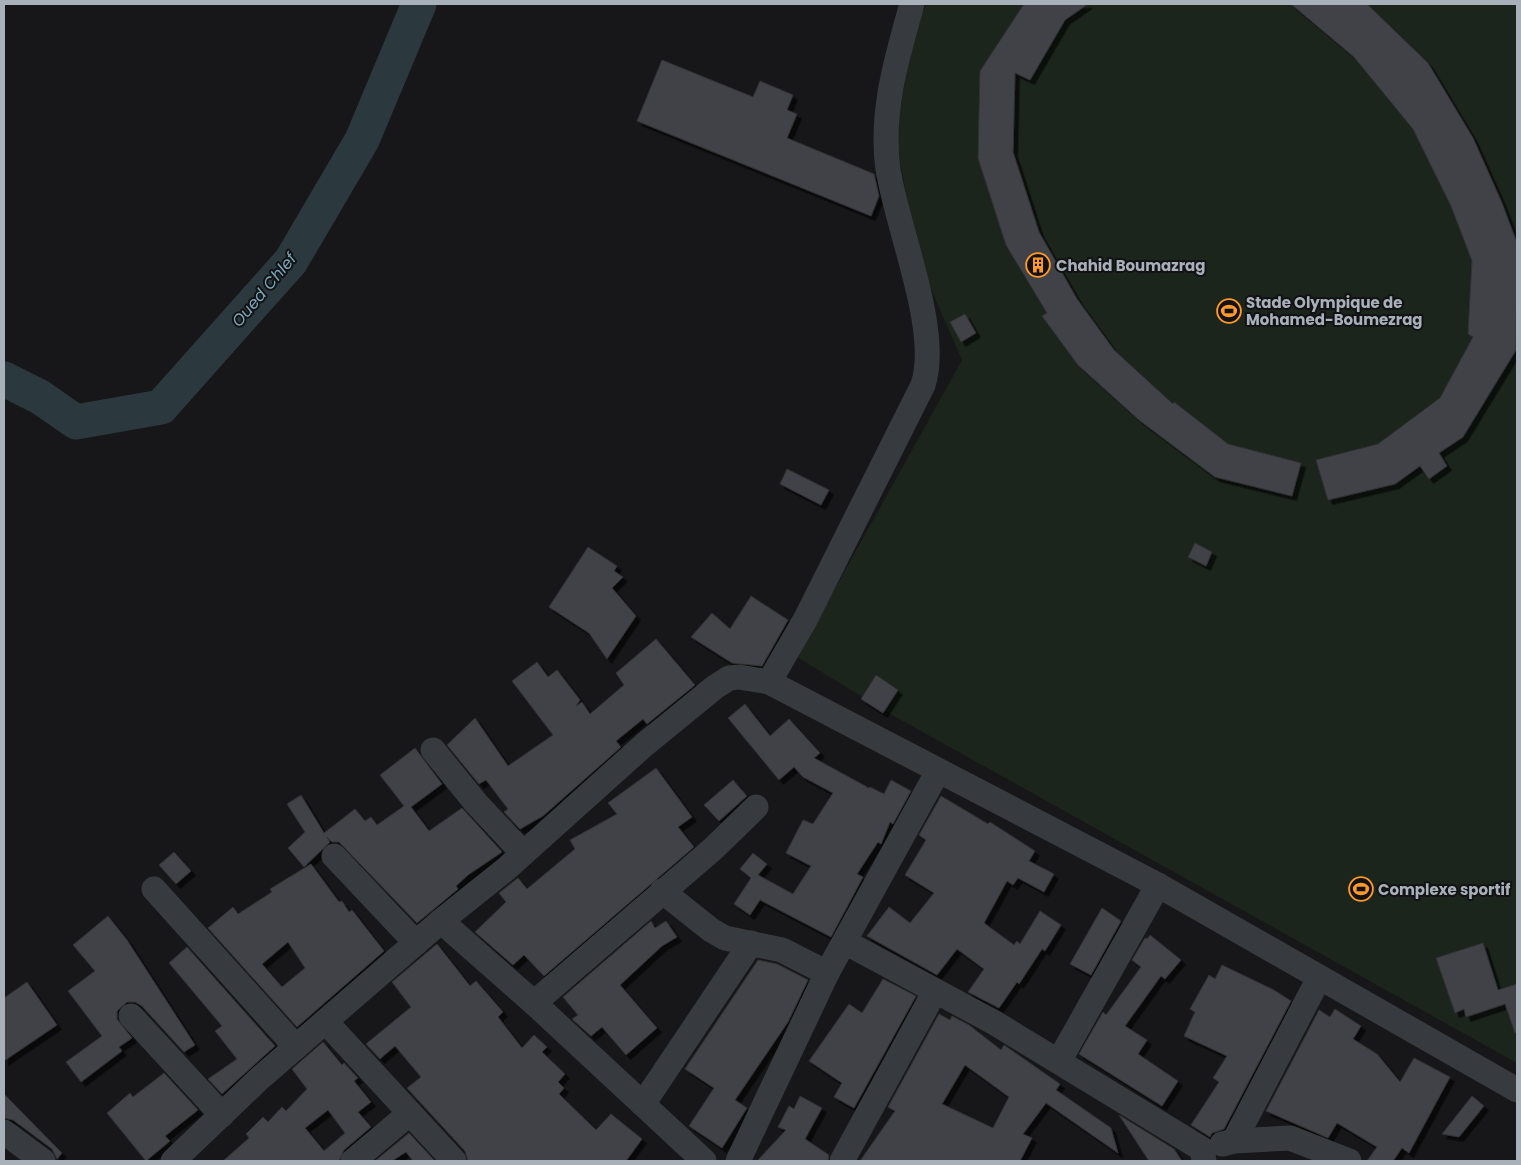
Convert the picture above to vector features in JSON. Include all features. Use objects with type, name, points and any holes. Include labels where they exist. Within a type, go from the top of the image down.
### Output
[{"type":"street","points":[[769,682],[805,620],[923,384],[928,370],[929,349],[920,301],[900,226],[888,168],[888,113],[896,62],[912,4]]},
{"type":"street","points":[[173,1161],[296,1047],[441,921],[523,853],[644,745],[715,687],[729,678],[739,676],[769,682],[1158,885],[1517,1090]]},
{"type":"street","points":[[433,750],[476,802],[523,853]]},
{"type":"street","points":[[738,1161],[827,974],[938,771]]},
{"type":"street","points":[[534,1003],[714,848],[756,807]]},
{"type":"street","points":[[334,856],[416,943]]},
{"type":"street","points":[[1059,1061],[1158,885]]},
{"type":"street","points":[[154,889],[296,1047]]},
{"type":"street","points":[[662,891],[711,930],[725,938],[782,950],[827,974]]},
{"type":"street","points":[[441,921],[534,1003],[704,1161]]},
{"type":"street","points":[[845,942],[1059,1061],[1203,1155],[1234,1141],[1290,1138],[1349,1161]]},
{"type":"street","points":[[643,1104],[751,944]]},
{"type":"street","points":[[1234,1141],[1319,978]]},
{"type":"street","points":[[842,1161],[935,991]]},
{"type":"street","points":[[131,1016],[222,1115]]},
{"type":"street","points":[[326,1022],[454,1161]]},
{"type":"street","points":[[352,1161],[410,1113]]},
{"type":"street","points":[[4,1132],[43,1161]]},
{"type":"shaded area","name":"Stade Olympique de Mohamed-Boumezrag","points":[[927,4],[1517,4],[1517,1063],[894,716],[797,657],[962,360],[919,262],[895,134],[917,22]]},
{"type":"building","points":[[1024,4],[1088,4],[1065,20],[1030,80],[1015,73],[1013,152],[1039,232],[1077,299],[1114,350],[1173,404],[1174,402],[1228,444],[1301,463],[1292,496],[1215,477],[1139,420],[1078,365],[1042,316],[1047,313],[1006,245],[978,158],[980,71]]},
{"type":"building","points":[[1291,4],[1367,4],[1428,63],[1473,138],[1502,203],[1517,243],[1516,350],[1463,437],[1439,453],[1447,466],[1429,479],[1420,466],[1395,484],[1328,500],[1316,460],[1378,444],[1440,398],[1473,337],[1468,334],[1472,261],[1451,206],[1413,129],[1354,57]]},
{"type":"building","points":[[662,60],[753,97],[760,81],[793,95],[787,110],[797,114],[787,138],[874,174],[879,196],[871,216],[637,121]]},
{"type":"building","points":[[965,314],[976,333],[961,342],[950,322]]},
{"type":"building","points":[[787,469],[829,490],[821,505],[780,484]]},
{"type":"building","points":[[1195,543],[1212,552],[1206,566],[1188,557]]},
{"type":"building","points":[[588,547],[617,566],[614,571],[623,577],[612,588],[636,616],[607,659],[589,633],[549,607]]},
{"type":"building","points":[[751,596],[788,620],[762,666],[732,663],[691,637],[712,613],[730,629]]},
{"type":"building","points":[[656,639],[695,685],[647,724],[643,719],[616,741],[621,747],[543,816],[520,829],[504,812],[508,809],[486,780],[479,784],[447,745],[475,718],[508,766],[553,735],[512,681],[537,662],[548,677],[557,670],[580,700],[576,706],[582,702],[590,714],[624,685],[616,673]]},
{"type":"building","points":[[876,675],[898,690],[883,713],[861,699]]},
{"type":"building","points":[[745,704],[770,736],[789,719],[820,753],[814,758],[869,788],[884,794],[891,780],[911,791],[893,824],[890,822],[881,844],[878,842],[857,874],[863,877],[831,937],[760,900],[750,915],[734,904],[751,878],[740,869],[753,853],[767,864],[758,875],[793,894],[811,866],[786,853],[803,820],[813,824],[833,793],[803,777],[794,767],[779,780],[728,718]]},
{"type":"building","points":[[415,748],[442,784],[411,807],[429,831],[462,808],[502,852],[468,875],[456,886],[458,889],[417,923],[339,842],[332,842],[327,837],[330,842],[304,867],[288,848],[305,832],[287,804],[301,795],[324,833],[355,809],[365,821],[371,817],[377,825],[404,806],[380,775]]},
{"type":"building","points":[[656,768],[692,817],[678,827],[694,847],[544,976],[524,955],[513,965],[475,932],[506,902],[499,893],[518,878],[527,889],[575,849],[570,840],[617,814],[608,803]]},
{"type":"building","points":[[733,780],[747,796],[719,821],[704,805]]},
{"type":"building","points":[[941,796],[988,824],[990,822],[1035,851],[1029,861],[1054,874],[1044,892],[1018,878],[1013,885],[1007,881],[984,923],[1014,945],[1017,941],[1020,944],[1040,911],[1061,925],[1045,951],[1042,949],[1019,984],[1017,982],[999,1008],[968,992],[984,969],[957,949],[937,975],[867,936],[889,907],[910,923],[934,893],[905,875],[926,840],[919,835]]},
{"type":"building","points":[[174,852],[191,871],[176,884],[159,865]]},
{"type":"building","points":[[311,864],[339,902],[342,901],[349,912],[352,910],[384,951],[297,1027],[208,928],[233,907],[238,914],[272,892],[270,889]],"holes":[[[288,942],[305,968],[282,987],[262,964]]]},
{"type":"building","points":[[1102,908],[1121,921],[1091,975],[1070,964]]},
{"type":"building","points":[[108,916],[127,940],[195,1045],[184,1052],[142,1006],[135,1002],[127,1002],[117,1011],[117,1019],[132,1038],[119,1047],[122,1051],[81,1082],[66,1062],[102,1036],[68,991],[95,971],[73,945]]},
{"type":"building","points":[[651,921],[655,928],[666,921],[677,937],[662,946],[620,985],[657,1028],[626,1055],[602,1027],[591,1036],[572,1019],[578,1015],[563,997]]},
{"type":"building","points":[[1150,935],[1181,960],[1165,979],[1161,976],[1125,1026],[1147,1040],[1138,1054],[1178,1081],[1162,1106],[1079,1054],[1103,1012],[1106,1015],[1141,967],[1132,960],[1145,938],[1147,939]]},
{"type":"building","points":[[1483,943],[1498,990],[1517,984],[1517,1032],[1515,1033],[1505,1004],[1466,1017],[1464,1009],[1455,1013],[1436,958]]},
{"type":"building","points":[[437,944],[470,986],[476,981],[503,1012],[498,1017],[522,1048],[534,1035],[547,1047],[542,1052],[565,1074],[558,1082],[564,1088],[559,1094],[596,1130],[611,1114],[642,1139],[626,1161],[468,1161],[465,1151],[407,1088],[421,1077],[395,1046],[380,1059],[366,1044],[411,1007],[392,982]]},
{"type":"building","points":[[187,947],[275,1046],[222,1094],[208,1079],[237,1059],[215,1031],[222,1026],[169,963]]},
{"type":"building","points":[[758,960],[777,964],[808,980],[788,1022],[735,1100],[747,1108],[722,1148],[689,1126],[714,1088],[685,1069]]},
{"type":"building","points":[[1222,965],[1274,990],[1291,1001],[1224,1129],[1212,1133],[1210,1137],[1191,1125],[1219,1082],[1213,1078],[1227,1056],[1184,1036],[1195,1012],[1190,1009],[1209,975],[1215,979]]},
{"type":"building","points":[[883,979],[916,996],[854,1108],[834,1097],[842,1083],[809,1061],[849,1004],[862,1013]]},
{"type":"building","points":[[27,982],[57,1025],[4,1061],[4,998]]},
{"type":"building","points":[[1335,1009],[1361,1026],[1353,1039],[1377,1054],[1400,1082],[1414,1058],[1450,1077],[1409,1153],[1402,1148],[1393,1161],[1367,1161],[1377,1147],[1337,1123],[1328,1138],[1266,1111],[1319,1010],[1330,1017]]},
{"type":"building","points":[[939,1014],[950,1020],[952,1016],[969,1025],[1001,1050],[1004,1045],[1060,1084],[1056,1090],[1111,1128],[1118,1153],[1046,1103],[1023,1134],[1032,1138],[1020,1161],[860,1161],[895,1111],[888,1107]],"holes":[[[965,1065],[1009,1097],[993,1128],[942,1104]]]},
{"type":"building","points":[[323,1042],[342,1065],[344,1063],[358,1078],[354,1081],[371,1102],[358,1112],[371,1127],[344,1150],[339,1161],[223,1161],[249,1138],[246,1134],[263,1117],[268,1122],[282,1107],[286,1111],[307,1089],[292,1069]],"holes":[[[328,1110],[345,1133],[324,1151],[305,1128]]]},
{"type":"building","points":[[164,1073],[198,1110],[165,1136],[170,1141],[146,1161],[107,1113],[130,1093],[133,1097]]},
{"type":"building","points":[[4,1094],[62,1153],[57,1159],[52,1149],[13,1120],[4,1118]]},
{"type":"building","points":[[800,1096],[822,1108],[805,1139],[829,1155],[828,1161],[757,1161],[786,1130],[778,1127],[789,1106],[794,1109]]},
{"type":"building","points":[[1472,1096],[1484,1106],[1459,1137],[1442,1134]]},
{"type":"building","points":[[1119,1115],[1174,1149],[1182,1161],[1149,1161]]},
{"type":"building","points":[[409,1133],[435,1161],[413,1161],[406,1152],[392,1161],[375,1161]]},
{"type":"waterway","name":"Oued Chlef","points":[[4,379],[40,397],[76,422],[161,407],[291,261],[362,140],[419,4]]},
{"type":"place","name":"Chahid Boumazrag","points":[[1038,265]]},
{"type":"place","name":"Stade Olympique de Mohamed-Boumezrag","points":[[1229,311]]},
{"type":"place","name":"Complexe sportif","points":[[1361,889]]}]
